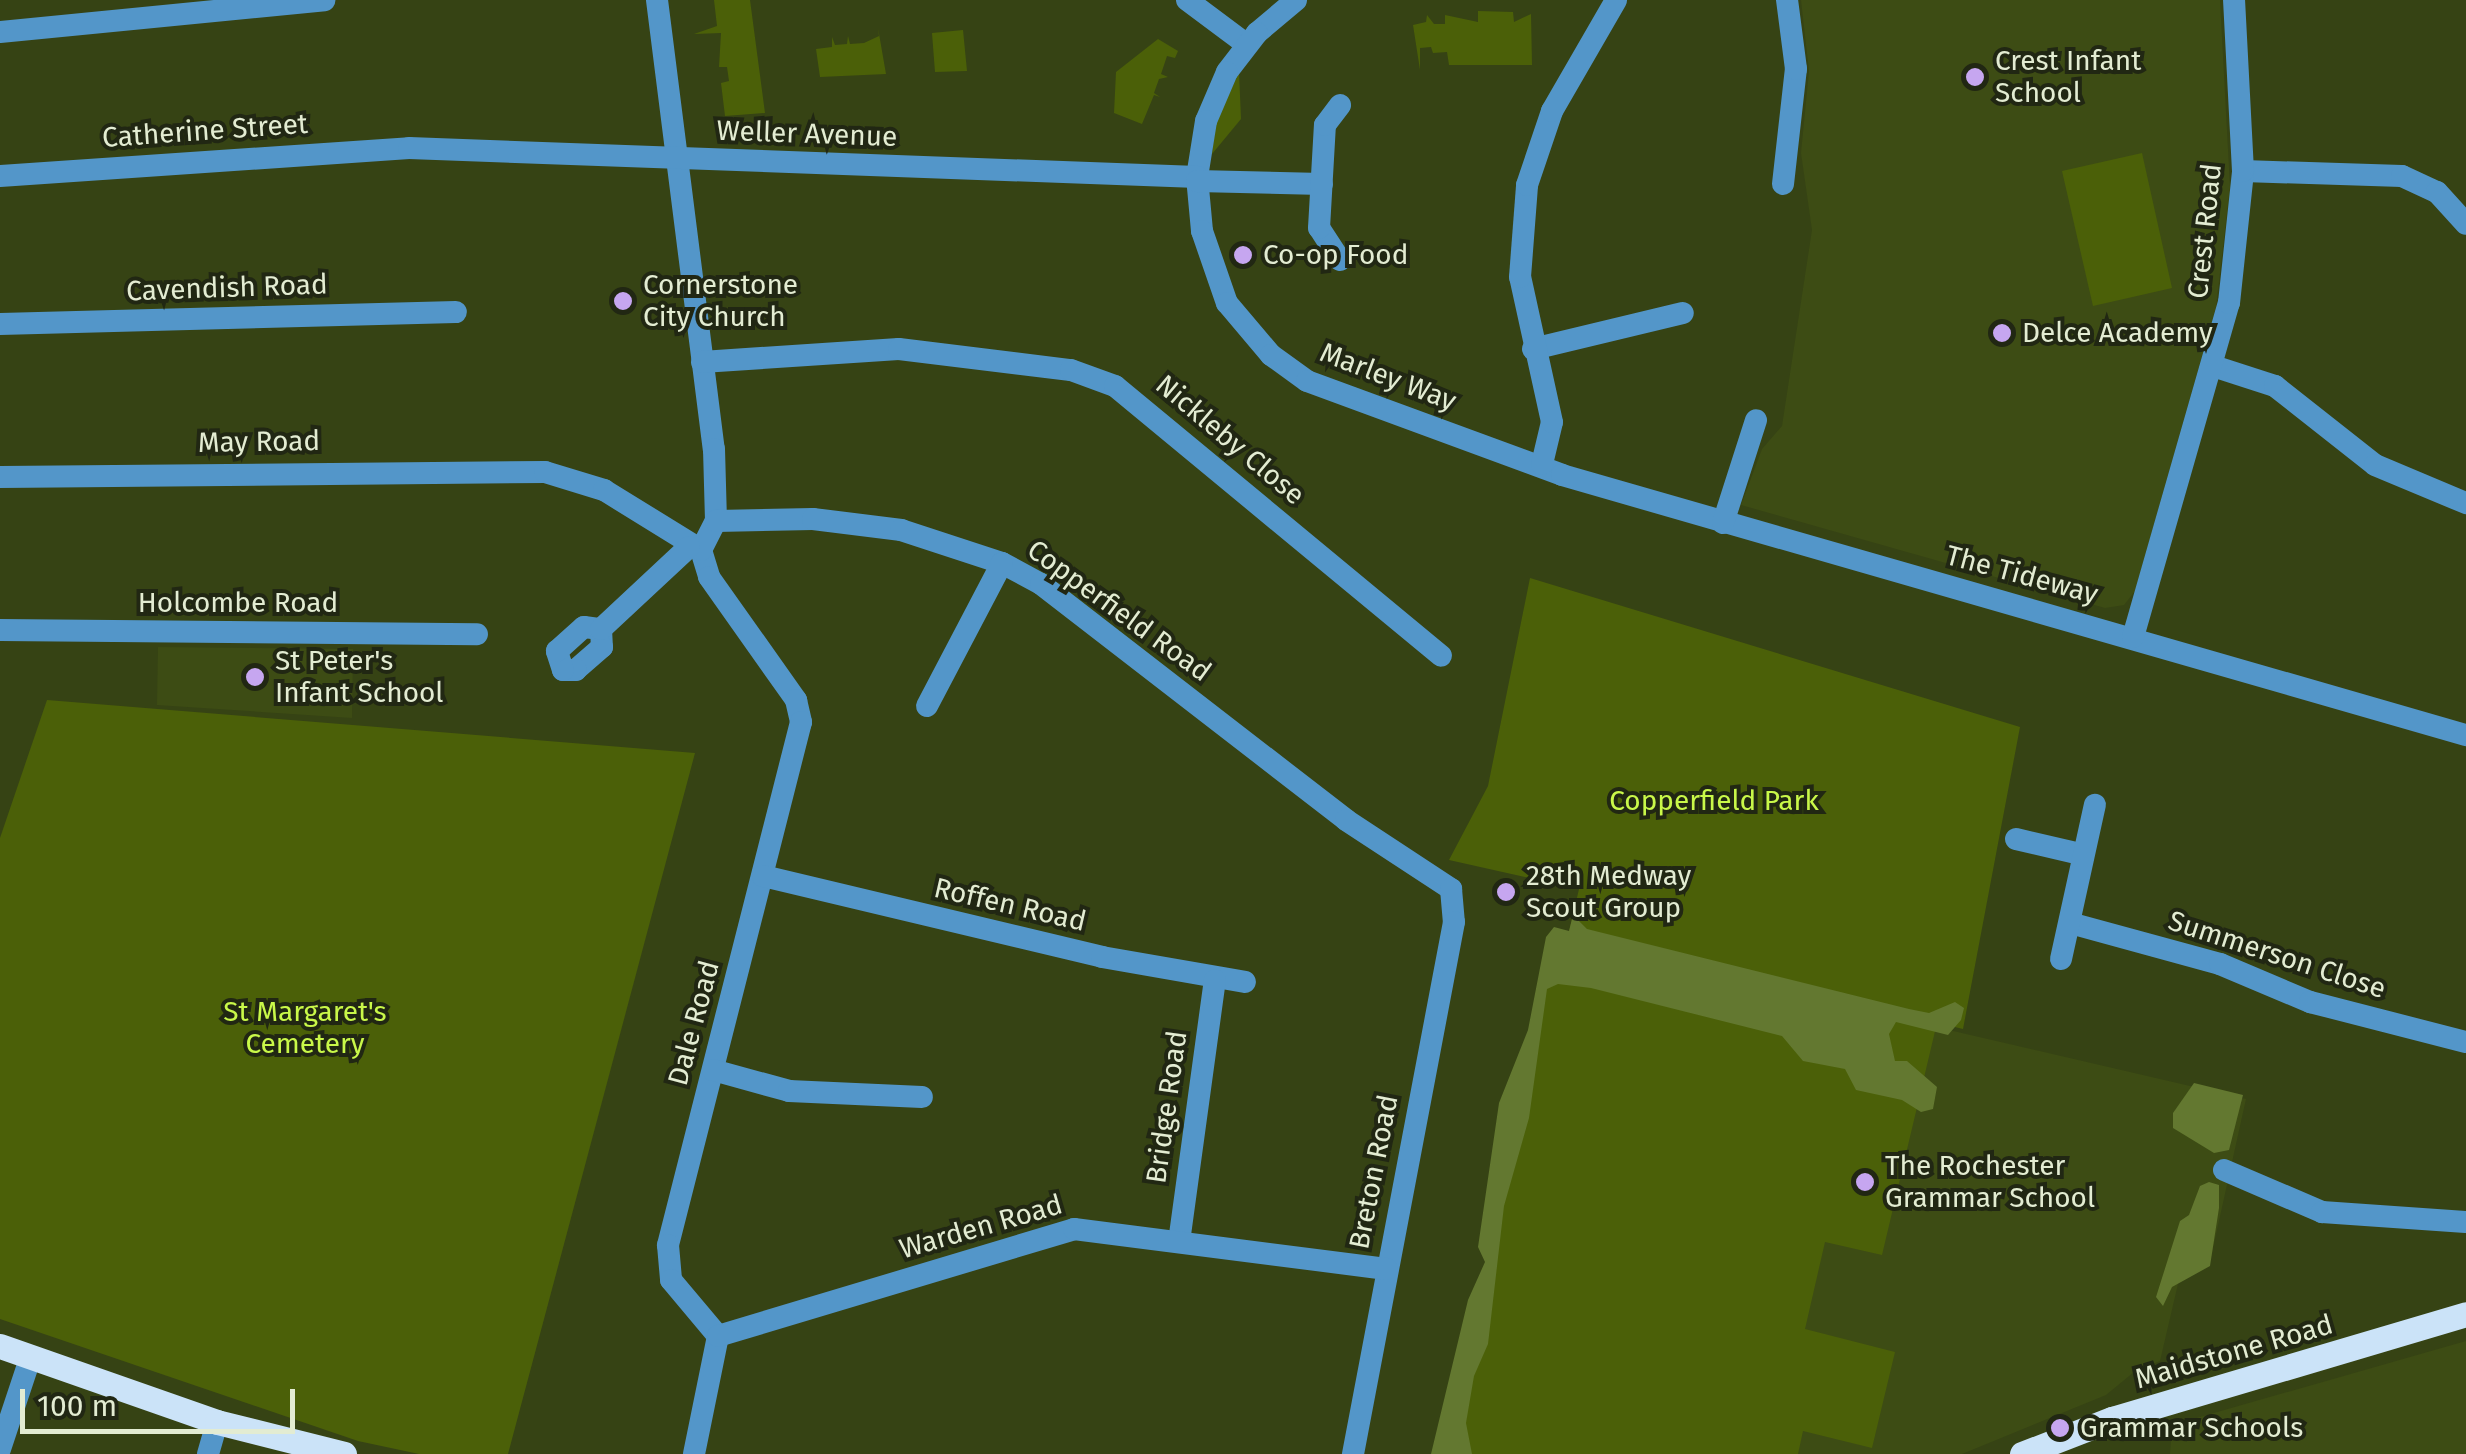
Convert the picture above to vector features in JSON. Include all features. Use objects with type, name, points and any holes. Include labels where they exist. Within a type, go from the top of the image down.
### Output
[{"type":"main road","name":"Maidstone Road","points":[[2022,1454],[2126,1415],[2466,1314]]},
{"type":"main road","points":[[0,1346],[217,1422],[344,1454]]},
{"type":"street","points":[[0,32],[324,0]]},
{"type":"street","points":[[601,629],[695,548],[716,520],[719,494],[657,0]]},
{"type":"street","points":[[1187,0],[1246,44]]},
{"type":"street","name":"Marley Way","points":[[1296,0],[1246,44],[1214,98],[1197,179],[1202,232],[1220,289],[1270,355],[1339,397],[1552,469]]},
{"type":"street","points":[[1552,469],[1552,422],[1532,348],[1520,260],[1529,174],[1564,84],[1616,0]]},
{"type":"street","points":[[1782,184],[1796,69],[1787,0]]},
{"type":"street","name":"Crest Road","points":[[2133,637],[2229,304],[2244,171],[2234,0]]},
{"type":"street","points":[[1340,105],[1324,125],[1320,235],[1340,260]]},
{"type":"street","name":"Weller Avenue","points":[[414,148],[1322,184]]},
{"type":"street","name":"Catherine Street","points":[[0,176],[414,148]]},
{"type":"street","points":[[2244,171],[2402,176],[2438,192],[2466,224]]},
{"type":"street","name":"Cavendish Road","points":[[0,324],[456,312]]},
{"type":"street","points":[[1532,348],[1683,313]]},
{"type":"street","name":"Nickleby Close","points":[[702,362],[899,349],[1071,370],[1115,386],[1441,656]]},
{"type":"street","points":[[2213,366],[2275,386],[2375,465],[2466,503]]},
{"type":"street","points":[[1723,524],[1756,420]]},
{"type":"street","name":"The Tideway","points":[[1552,469],[1723,524],[2133,637],[2466,735]]},
{"type":"street","name":"May Road","points":[[0,477],[520,470],[604,490],[695,548]]},
{"type":"street","name":"Copperfield Road","points":[[716,520],[863,522],[952,542],[1002,563],[1042,584],[1346,820],[1451,889],[1457,903]]},
{"type":"street","name":"Dale Road","points":[[695,548],[709,577],[800,710],[763,876],[666,1252],[674,1284],[718,1336]]},
{"type":"street","points":[[928,706],[1002,563]]},
{"type":"street","name":"Holcombe Road","points":[[0,630],[476,634]]},
{"type":"street","points":[[2061,959],[2080,854],[2095,804]]},
{"type":"street","points":[[2016,839],[2080,854]]},
{"type":"street","name":"Roffen Road","points":[[763,876],[1215,980],[1245,982]]},
{"type":"street","name":"Breton Road","points":[[1354,1454],[1457,903]]},
{"type":"street","name":"Summerson Close","points":[[2070,923],[2220,964],[2310,1002],[2466,1042]]},
{"type":"street","name":"Bridge Road","points":[[1179,1242],[1215,980]]},
{"type":"street","points":[[713,1070],[789,1091],[922,1097]]},
{"type":"street","points":[[2224,1170],[2322,1212],[2466,1222]]},
{"type":"street","name":"Warden Road","points":[[718,1336],[1074,1228],[1386,1269]]},
{"type":"street","points":[[694,1454],[718,1336]]},
{"type":"street","points":[[0,1449],[30,1359]]},
{"type":"street","points":[[208,1454],[217,1422]]},
{"type":"shaded area","name":"Delce Academy","points":[[1801,0],[2220,0],[2230,187],[2216,307],[2135,591],[2124,605],[2105,608],[1741,505],[1762,449],[1782,426],[1812,230],[1801,153],[1809,71]]},
{"type":"shaded area","name":"St Peter's Infant School","points":[[158,647],[353,649],[352,718],[157,705]]},
{"type":"shaded area","points":[[1573,915],[1587,929],[1909,1009],[1929,1013],[1955,1002],[1964,1008],[1961,1020],[1948,1035],[1896,1022],[1889,1034],[1895,1061],[1907,1061],[1937,1087],[1933,1109],[1921,1112],[1902,1100],[1856,1090],[1845,1069],[1803,1061],[1782,1036],[1591,988],[1558,984],[1547,989],[1529,1118],[1504,1206],[1488,1344],[1474,1376],[1466,1423],[1472,1454],[1431,1454],[1468,1300],[1485,1262],[1478,1247],[1499,1103],[1528,1030],[1546,937],[1554,927],[1569,931]]},
{"type":"shaded area","name":"The Rochester Grammar School","points":[[1936,1027],[2246,1099],[2211,1257],[2181,1271],[2160,1361],[2134,1372],[2106,1395],[1962,1454],[1449,1454]]},
{"type":"shaded area","points":[[2194,1083],[2243,1095],[2229,1150],[2214,1153],[2173,1128],[2173,1113]]},
{"type":"shaded area","points":[[2209,1182],[2219,1185],[2210,1266],[2172,1287],[2163,1306],[2156,1297],[2180,1221],[2189,1215],[2200,1186]]},
{"type":"shaded area","points":[[2466,1341],[2466,1454],[2170,1454],[2172,1425]]},
{"type":"green space","points":[[714,0],[750,0],[765,113],[725,116],[721,83],[729,81],[727,67],[719,67],[721,33],[694,34],[717,26]]},
{"type":"green space","points":[[1478,11],[1513,12],[1514,22],[1531,14],[1532,65],[1449,65],[1447,52],[1433,53],[1431,47],[1420,48],[1420,70],[1413,25],[1426,22],[1427,15],[1434,24],[1445,24],[1445,15],[1478,22]]},
{"type":"green space","points":[[878,28],[886,74],[820,77],[816,49],[832,47],[832,37],[835,45],[847,44],[848,36],[850,44],[864,43],[879,36]]},
{"type":"green space","points":[[963,30],[967,71],[935,72],[932,33]]},
{"type":"green space","points":[[1158,39],[1178,51],[1175,58],[1167,56],[1161,74],[1168,77],[1159,79],[1154,93],[1160,97],[1154,95],[1142,124],[1114,113],[1116,72]]},
{"type":"green space","points":[[1239,72],[1241,119],[1212,154],[1216,122]]},
{"type":"green space","points":[[2142,153],[2172,288],[2093,306],[2062,171]]},
{"type":"green space","name":"Copperfield Park","points":[[1530,578],[2020,727],[1963,1029],[1569,932],[1579,889],[1449,860],[1488,786]]},
{"type":"green space","name":"St Margaret's Cemetery","points":[[47,700],[695,753],[508,1454],[419,1454],[358,1441],[0,1319],[0,838]]},
{"type":"green space","name":"The Rochester Grammar School","points":[[1551,944],[1936,1027],[1882,1255],[1825,1242],[1805,1329],[1895,1352],[1872,1448],[1803,1431],[1798,1454],[1449,1454]]},
{"type":"place","name":"Crest Infant School","points":[[1975,77]]},
{"type":"place","name":"Co-op Food","points":[[1243,255]]},
{"type":"place","name":"Cornerstone City Church","points":[[623,301]]},
{"type":"place","name":"Delce Academy","points":[[2002,333]]},
{"type":"place","name":"St Peter's Infant School","points":[[255,677]]},
{"type":"place","name":"28th Medway Scout Group","points":[[1506,892]]},
{"type":"place","name":"The Rochester Grammar School","points":[[1865,1182]]},
{"type":"place","name":"Grammar Schools","points":[[2060,1428]]}]
